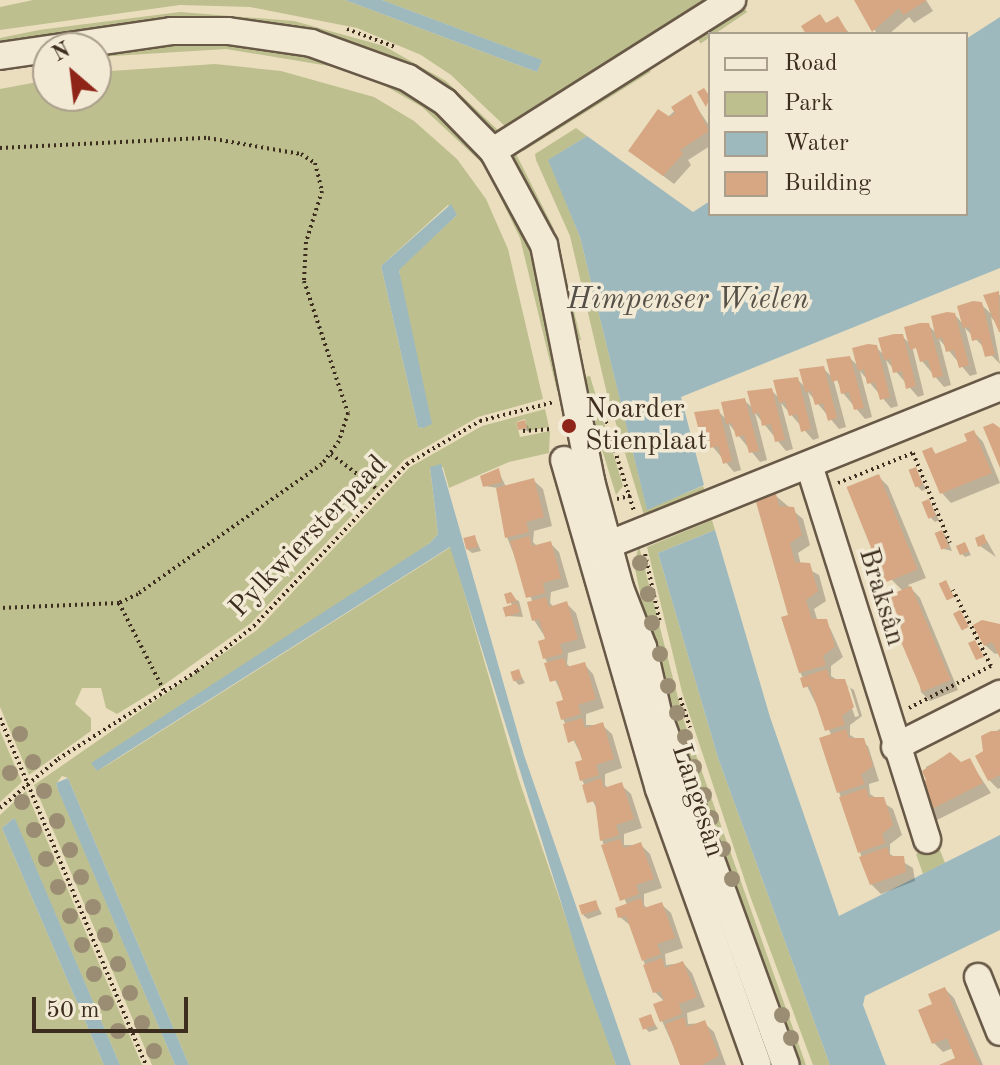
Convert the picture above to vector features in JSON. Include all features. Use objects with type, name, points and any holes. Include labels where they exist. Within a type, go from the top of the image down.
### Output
[{"type":"street","points":[[493,151],[732,0]]},
{"type":"street","name":"Langesân","points":[[0,56],[171,31],[228,31],[311,43],[372,61],[417,84],[445,102],[493,151],[544,245],[558,395],[652,640],[659,717],[786,1065]]},
{"type":"street","points":[[615,542],[1000,387]]},
{"type":"street","name":"Langesân","points":[[564,460],[615,542],[659,789],[758,1065]]},
{"type":"street","name":"Braksân","points":[[809,465],[886,720],[927,840]]},
{"type":"street","points":[[895,747],[1000,694]]},
{"type":"street","points":[[978,977],[1000,1032]]},
{"type":"path","points":[[0,148],[208,138],[301,154],[315,163],[323,181],[321,202],[306,242],[304,281],[348,413],[331,454],[174,569],[119,603],[0,608]]},
{"type":"path","name":"Pylkwiersterpaad","points":[[0,808],[28,783],[164,691],[263,617],[326,554],[378,490],[407,464],[453,435],[558,395]]},
{"type":"path","points":[[559,421],[564,460]]},
{"type":"path","points":[[523,431],[523,435],[552,429]]},
{"type":"path","points":[[817,492],[913,453],[950,543]]},
{"type":"path","points":[[331,454],[378,490]]},
{"type":"path","points":[[615,542],[652,640]]},
{"type":"path","points":[[886,720],[991,666],[953,590]]},
{"type":"path","points":[[119,603],[164,691]]},
{"type":"path","points":[[679,693],[693,738]]},
{"type":"path","points":[[0,718],[146,1065]]},
{"type":"green space","points":[[33,0],[345,0],[537,72],[541,60],[382,0],[715,0],[509,130],[451,75],[421,55],[357,28],[250,7],[180,5],[0,30],[0,7]]},
{"type":"green space","points":[[741,3],[747,12],[718,32],[708,32],[708,39],[701,43],[695,34]]},
{"type":"green space","points":[[180,12],[294,21],[384,46],[446,81],[500,132],[490,133],[412,70],[313,34],[112,42],[112,32],[32,32],[32,46],[0,47],[0,38],[39,30]]},
{"type":"green space","points":[[172,42],[228,42],[309,53],[403,88],[438,111],[487,160],[482,163],[422,107],[380,83],[335,67],[226,49],[112,56],[112,48]]},
{"type":"green space","points":[[215,64],[281,71],[374,97],[414,121],[457,159],[486,199],[508,249],[543,399],[478,417],[404,460],[251,623],[161,687],[117,714],[106,708],[101,688],[82,688],[75,704],[91,718],[91,731],[29,775],[0,707],[0,89],[32,83],[32,112],[112,112],[112,71]],"holes":[[[448,205],[457,215],[399,269],[423,428],[418,427],[381,266]]]},
{"type":"green space","points":[[646,64],[651,72],[524,151],[519,143]]},
{"type":"green space","points":[[576,128],[587,136],[549,160],[580,237],[647,509],[703,486],[707,497],[646,522],[607,394],[570,236],[536,160],[535,154]]},
{"type":"green space","points":[[514,150],[554,229],[581,340],[572,342],[511,161]]},
{"type":"green space","points":[[492,167],[524,229],[564,389],[557,391],[520,238],[487,170]]},
{"type":"green space","points":[[590,376],[623,486],[616,495],[580,378]]},
{"type":"green space","points":[[545,409],[549,427],[528,431],[525,419],[516,422],[520,437],[550,431],[549,453],[509,462],[449,488],[443,467],[430,467],[438,534],[430,543],[98,771],[451,547],[519,780],[616,1065],[189,1065],[68,778],[62,776],[56,784],[175,1065],[152,1065],[34,785],[257,630],[410,467],[482,426]]},
{"type":"green space","points":[[712,520],[715,530],[658,553],[718,758],[830,1065],[813,1065],[750,896],[682,692],[647,547]]},
{"type":"green space","points":[[639,546],[684,721],[806,1065],[796,1065],[697,793],[651,644],[634,564]]},
{"type":"green space","points":[[0,731],[22,782],[0,802]]},
{"type":"green space","points":[[26,791],[142,1065],[120,1065],[14,818],[2,828],[104,1065],[0,1065],[0,815]]},
{"type":"green space","points":[[938,845],[945,863],[923,874],[916,854]]},
{"type":"water","points":[[345,0],[382,0],[542,60],[537,72]]},
{"type":"water","name":"Himpenser Wielen","points":[[1000,17],[1000,268],[681,397],[704,485],[647,510],[580,237],[548,160],[587,136],[693,212],[708,202],[708,216],[968,216],[968,38]]},
{"type":"water","points":[[451,204],[457,215],[399,270],[432,424],[423,428],[418,427],[381,266]]},
{"type":"water","points":[[441,464],[524,755],[631,1065],[616,1065],[585,979],[450,547],[97,771],[91,763],[430,543],[438,534],[430,467]]},
{"type":"water","points":[[715,530],[770,717],[839,916],[1000,835],[1000,930],[865,996],[863,1005],[886,1065],[830,1065],[718,758],[658,553]]},
{"type":"water","points":[[68,778],[189,1065],[175,1065],[58,790],[56,783]]},
{"type":"water","points":[[14,818],[120,1065],[104,1065],[2,828]]},
{"type":"building","points":[[854,0],[927,0],[903,15],[899,8],[872,32]]},
{"type":"building","points":[[820,14],[826,23],[838,16],[847,32],[805,32],[801,26]]},
{"type":"building","points":[[704,88],[708,94],[706,107],[697,92]]},
{"type":"building","points":[[691,94],[708,132],[680,150],[683,154],[663,176],[628,151],[658,109],[670,117],[675,113],[671,107]]},
{"type":"building","points":[[999,291],[1000,332],[983,295]]},
{"type":"building","points":[[973,301],[982,302],[995,355],[985,357],[980,339],[972,341],[969,327],[963,328],[957,306]]},
{"type":"building","points":[[955,313],[969,365],[959,368],[954,350],[946,352],[942,337],[936,339],[931,316]]},
{"type":"building","points":[[929,323],[943,376],[933,378],[928,360],[920,362],[916,348],[910,350],[904,327]]},
{"type":"building","points":[[903,334],[916,386],[906,389],[902,371],[893,373],[890,359],[884,360],[878,338]]},
{"type":"building","points":[[877,345],[890,397],[880,400],[875,382],[867,384],[864,369],[858,371],[852,348]]},
{"type":"building","points":[[850,356],[864,408],[854,410],[849,392],[841,394],[838,380],[832,382],[826,359]]},
{"type":"building","points":[[824,366],[837,418],[828,421],[823,403],[815,405],[811,391],[805,392],[799,369]]},
{"type":"building","points":[[798,377],[811,429],[801,432],[797,414],[789,416],[785,401],[779,403],[773,380]]},
{"type":"building","points":[[772,388],[785,440],[775,442],[771,424],[762,426],[759,412],[753,414],[747,391]]},
{"type":"building","points":[[745,398],[759,451],[749,453],[744,435],[736,437],[732,423],[726,424],[721,402]]},
{"type":"building","points":[[719,409],[732,461],[723,464],[718,446],[710,448],[706,433],[700,435],[694,412]]},
{"type":"building","points":[[525,420],[527,428],[518,430],[516,422]]},
{"type":"building","points":[[993,423],[1000,428],[1000,468],[983,427]]},
{"type":"building","points":[[974,430],[992,473],[940,494],[922,451],[932,447],[935,454],[967,441],[964,434]]},
{"type":"building","points":[[916,467],[923,485],[915,488],[909,470]]},
{"type":"building","points":[[499,468],[502,482],[483,487],[480,476]]},
{"type":"building","points":[[879,474],[918,569],[885,583],[847,487]]},
{"type":"building","points":[[534,478],[544,517],[526,522],[529,532],[505,538],[496,488]]},
{"type":"building","points":[[776,494],[779,506],[794,507],[802,535],[790,543],[795,562],[810,563],[818,591],[806,600],[812,619],[827,619],[835,647],[823,656],[826,665],[799,673],[781,617],[788,615],[756,502]]},
{"type":"building","points":[[929,499],[936,516],[928,519],[922,502]]},
{"type":"building","points":[[942,530],[949,547],[941,550],[935,533]]},
{"type":"building","points":[[984,534],[987,543],[978,547],[975,538]]},
{"type":"building","points":[[475,535],[478,547],[466,550],[463,538]]},
{"type":"building","points":[[529,536],[532,546],[551,541],[561,578],[543,583],[545,593],[526,598],[510,541]]},
{"type":"building","points":[[965,542],[969,551],[960,555],[956,546]]},
{"type":"building","points":[[946,580],[954,597],[947,601],[939,583]]},
{"type":"building","points":[[911,586],[951,680],[922,692],[882,598]]},
{"type":"building","points":[[511,592],[517,601],[507,604],[504,594]]},
{"type":"building","points":[[546,597],[549,607],[567,601],[578,639],[560,644],[563,654],[543,659],[538,641],[545,639],[539,619],[532,621],[527,602]]},
{"type":"building","points":[[517,603],[520,613],[506,617],[503,607]]},
{"type":"building","points":[[960,610],[969,627],[962,631],[953,614]]},
{"type":"building","points":[[982,620],[1000,624],[1000,658],[992,642],[984,646],[973,625]]},
{"type":"building","points":[[975,640],[984,657],[976,660],[968,643]]},
{"type":"building","points":[[564,658],[567,667],[585,662],[596,699],[578,705],[581,714],[561,720],[556,702],[563,700],[557,680],[550,682],[544,663]]},
{"type":"building","points":[[519,669],[522,679],[513,681],[510,672]]},
{"type":"building","points":[[827,669],[830,679],[845,679],[854,707],[842,716],[845,725],[825,731],[810,686],[803,688],[800,678]]},
{"type":"building","points":[[582,718],[585,728],[603,722],[614,759],[596,765],[599,775],[580,781],[575,762],[582,760],[575,740],[568,743],[563,724]]},
{"type":"building","points":[[846,729],[849,738],[864,738],[873,766],[861,775],[865,784],[837,793],[819,738]]},
{"type":"building","points":[[1000,731],[1000,775],[988,781],[975,756],[983,751],[981,736]]},
{"type":"building","points":[[950,752],[961,762],[970,758],[983,783],[926,812],[917,785],[926,780],[922,771]]},
{"type":"building","points":[[601,778],[604,788],[622,782],[634,819],[616,825],[619,835],[600,841],[595,801],[587,803],[582,785]]},
{"type":"building","points":[[866,788],[869,797],[884,797],[893,825],[882,834],[885,843],[858,853],[839,797]]},
{"type":"building","points":[[620,839],[624,848],[641,842],[654,879],[636,885],[639,894],[620,901],[601,845]]},
{"type":"building","points":[[887,847],[890,856],[904,856],[906,872],[870,885],[859,857]]},
{"type":"building","points":[[641,898],[644,908],[662,902],[675,938],[657,944],[661,954],[642,961],[626,916],[618,918],[615,908]]},
{"type":"building","points":[[596,900],[599,910],[582,915],[579,905]]},
{"type":"building","points":[[662,958],[665,968],[683,961],[697,997],[679,1004],[682,1014],[660,1022],[653,1004],[664,1000],[660,991],[653,993],[643,965]]},
{"type":"building","points":[[945,987],[980,1065],[939,1065],[955,1058],[947,1038],[932,1044],[918,1010],[932,1004],[928,994]]},
{"type":"building","points":[[651,1014],[655,1025],[643,1030],[639,1018]]},
{"type":"building","points":[[684,1017],[687,1027],[705,1020],[719,1056],[702,1065],[680,1065],[665,1024]]},
{"type":"place","name":"Noarder Stienplaat","points":[[569,426]]}]
